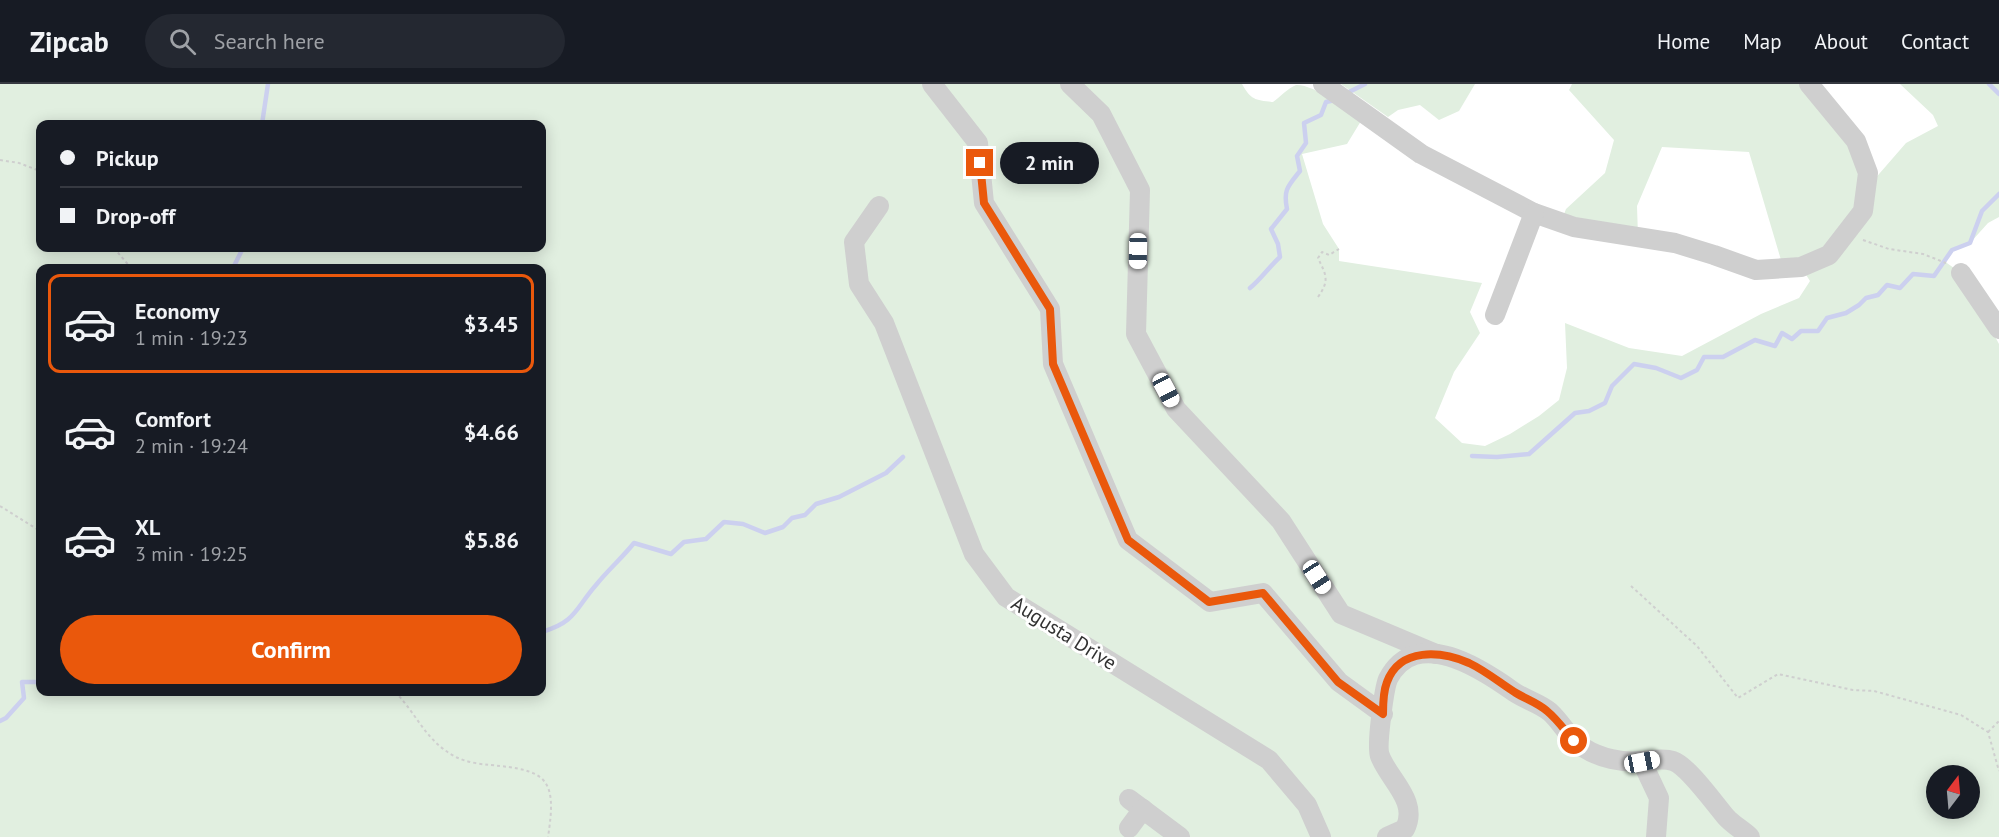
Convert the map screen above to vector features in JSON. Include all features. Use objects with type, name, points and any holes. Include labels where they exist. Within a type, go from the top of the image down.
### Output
[{"type":"street","points":[[932,84],[978,143],[984,203],[1050,309],[1053,364],[1128,540],[1209,602],[1263,593],[1338,682],[1383,714]]},
{"type":"street","points":[[1070,84],[1101,114],[1140,190],[1136,334],[1176,409],[1281,521],[1341,614],[1436,654],[1469,663],[1516,693],[1539,704],[1562,724],[1574,741],[1599,756],[1642,762],[1665,759],[1676,762],[1726,817],[1750,837]]},
{"type":"street","points":[[1324,85],[1421,154],[1534,213],[1574,226],[1675,243],[1756,270],[1801,267],[1829,255],[1863,211],[1868,173],[1856,141],[1809,84]]},
{"type":"street","name":"Augusta Drive","points":[[879,206],[854,242],[859,284],[884,323],[974,554],[1006,597],[1269,760],[1307,805],[1321,837]]},
{"type":"street","points":[[1495,315],[1534,213]]},
{"type":"street","points":[[1961,273],[1999,329]]},
{"type":"street","points":[[1387,837],[1405,829],[1409,821],[1409,811],[1404,795],[1378,753],[1387,682],[1393,671],[1411,657],[1436,654]]},
{"type":"street","points":[[1642,762],[1659,798],[1656,837]]},
{"type":"street","points":[[1129,828],[1136,804],[1180,837]]},
{"type":"path","points":[[0,160],[19,163],[36,169]]},
{"type":"path","points":[[1846,233],[1889,249],[1923,254],[1944,261],[1961,273]]},
{"type":"path","points":[[1318,297],[1326,285],[1326,277],[1318,258],[1322,252],[1329,255],[1338,249]]},
{"type":"path","points":[[117,252],[128,264]]},
{"type":"path","points":[[0,506],[36,528]]},
{"type":"path","points":[[1631,586],[1697,646],[1738,698],[1778,674],[1853,690],[1874,691],[1961,716],[1988,732],[1999,771]]},
{"type":"path","points":[[398,696],[434,742],[456,758],[478,764],[528,769],[546,781],[552,800],[548,837]]},
{"type":"path","points":[[1988,732],[1999,721]]},
{"type":"green space","points":[[0,84],[1242,84],[1254,98],[1273,102],[1293,86],[1303,86],[1330,98],[1361,121],[1347,144],[1302,154],[1323,224],[1339,249],[1339,261],[1482,283],[1470,312],[1480,333],[1454,372],[1435,418],[1462,443],[1485,446],[1539,416],[1559,400],[1567,368],[1565,323],[1629,348],[1682,356],[1761,314],[1799,298],[1810,281],[1801,267],[1781,260],[1749,152],[1662,147],[1637,206],[1638,236],[1561,222],[1566,209],[1605,173],[1614,140],[1569,90],[1572,84],[1807,84],[1837,118],[1866,189],[1906,143],[1938,126],[1933,115],[1900,84],[1999,84],[1999,217],[1988,223],[1970,243],[1952,250],[1944,261],[1961,273],[1999,344],[1999,837],[0,837]]},
{"type":"green space","points":[[1341,84],[1475,84],[1459,111],[1439,120],[1420,105],[1398,110],[1388,117]]},
{"type":"waterway","points":[[263,120],[268,84]]},
{"type":"waterway","points":[[1345,94],[1365,84]]},
{"type":"waterway","points":[[1989,84],[1999,94]]},
{"type":"waterway","points":[[1250,288],[1280,257],[1278,244],[1271,229],[1287,209],[1288,188],[1300,171],[1297,156],[1306,143],[1304,123],[1321,115],[1326,102],[1335,100]]},
{"type":"waterway","points":[[1472,456],[1497,457],[1529,454],[1575,413],[1589,411],[1605,403],[1612,386],[1634,364],[1656,368],[1681,378],[1697,370],[1704,357],[1723,357],[1755,340],[1775,346],[1782,333],[1792,339],[1801,331],[1818,331],[1827,318],[1846,313],[1866,298],[1878,295],[1887,285],[1900,288],[1913,274],[1934,276],[1952,250],[1970,243],[1982,211],[1999,194]]},
{"type":"waterway","points":[[235,264],[241,252]]},
{"type":"waterway","points":[[546,631],[562,624],[574,614],[634,543],[671,554],[684,542],[706,539],[724,522],[743,524],[765,533],[783,527],[792,518],[805,515],[816,504],[839,497],[886,473],[903,457]]},
{"type":"waterway","points":[[0,721],[6,718],[24,698],[22,682],[36,682]]},
{"type":"route","points":[[980,163],[984,203],[1050,309],[1053,364],[1128,540],[1209,602],[1263,593],[1338,682],[1383,714],[1383,699],[1387,682],[1393,671],[1411,657],[1436,654],[1469,663],[1516,693],[1539,704],[1562,724],[1574,741]]}]
